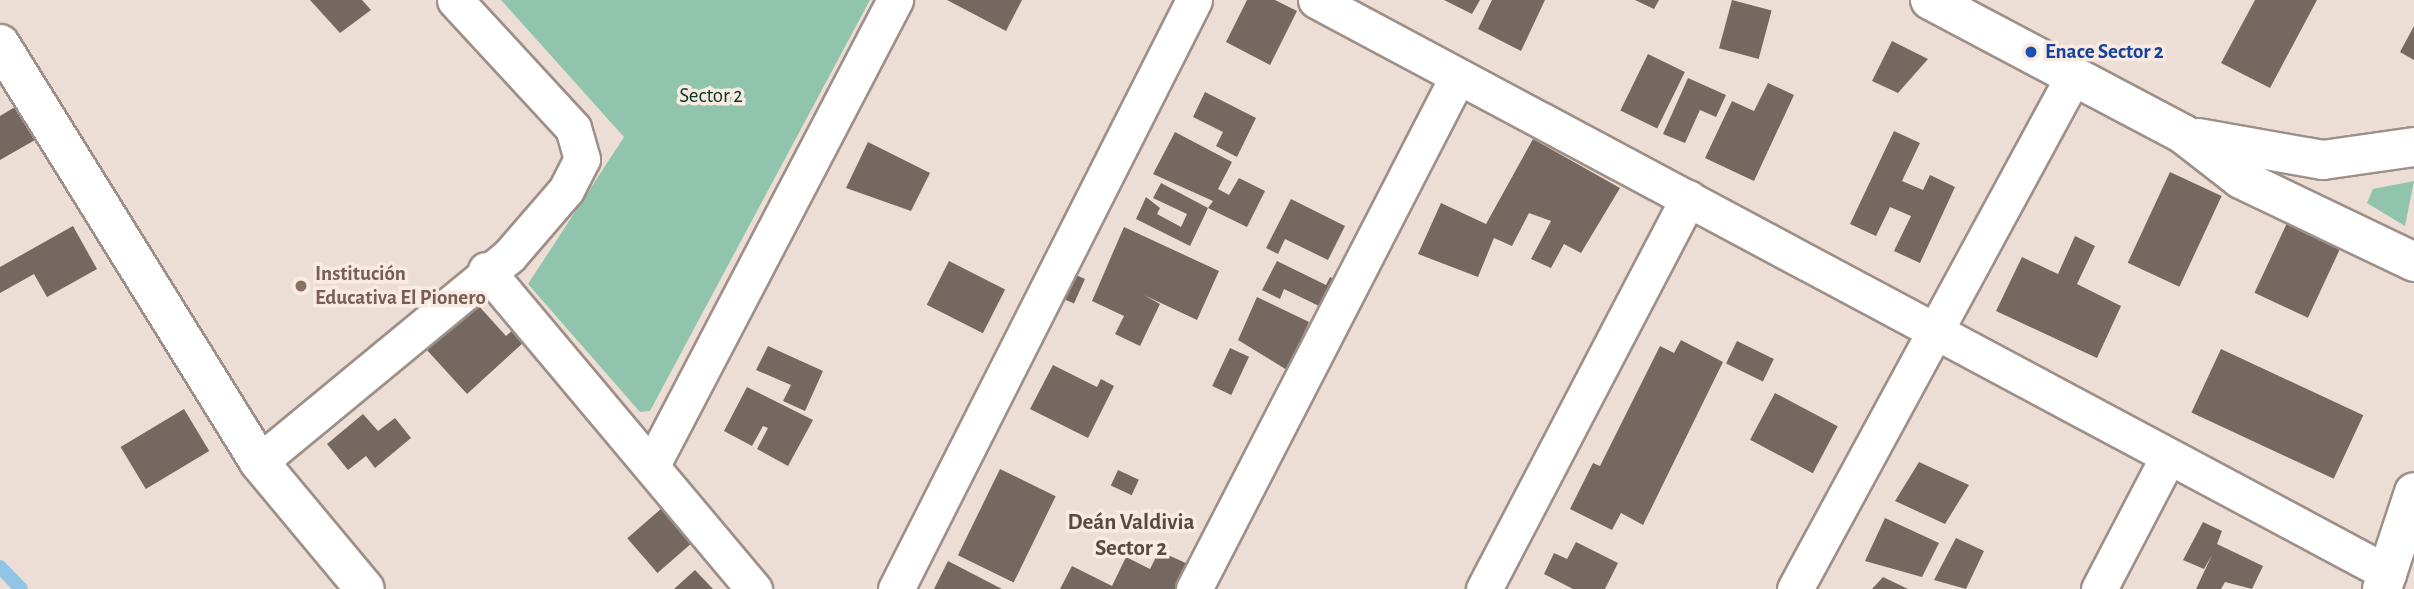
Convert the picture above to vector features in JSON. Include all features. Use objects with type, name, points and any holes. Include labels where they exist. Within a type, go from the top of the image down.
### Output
[{"type":"street","points":[[259,463],[486,270],[509,256],[566,190],[582,159],[573,128],[455,0]]},
{"type":"street","points":[[652,465],[895,0]]},
{"type":"street","points":[[897,589],[1194,0]]},
{"type":"street","points":[[1316,0],[1457,78],[1933,330],[2385,581],[2414,492]]},
{"type":"street","points":[[1930,0],[2183,134],[2241,178],[2414,262]]},
{"type":"street","points":[[0,44],[259,463],[365,589]]},
{"type":"street","points":[[1795,589],[1933,330],[2073,77]]},
{"type":"street","points":[[1194,589],[1457,78]]},
{"type":"street","points":[[2183,134],[2241,150],[2323,160],[2414,146]]},
{"type":"street","points":[[1484,589],[1688,198]]},
{"type":"street","points":[[486,270],[754,589]]},
{"type":"street","points":[[2099,589],[2167,459]]},
{"type":"green space","name":"Sector 2","points":[[501,0],[870,0],[650,411],[640,412],[528,284],[624,137]]},
{"type":"green space","points":[[2414,181],[2405,226],[2367,203],[2373,189]]},
{"type":"building","points":[[310,0],[362,0],[371,10],[340,33]]},
{"type":"building","points":[[947,0],[1022,0],[1006,31]]},
{"type":"building","points":[[1247,0],[1275,0],[1297,11],[1270,65],[1226,42]]},
{"type":"building","points":[[1444,0],[1480,0],[1472,14]]},
{"type":"building","points":[[1492,0],[1545,0],[1521,51],[1478,29]]},
{"type":"building","points":[[1635,0],[1659,0],[1654,9]]},
{"type":"building","points":[[1732,0],[1772,11],[1759,59],[1719,48]]},
{"type":"building","points":[[2255,0],[2317,0],[2270,88],[2221,63]]},
{"type":"building","points":[[2414,26],[2414,60],[2400,52]]},
{"type":"building","points":[[1892,41],[1928,59],[1898,93],[1872,81]]},
{"type":"building","points":[[1648,54],[1685,72],[1657,129],[1620,111]]},
{"type":"building","points":[[1688,78],[1726,95],[1716,117],[1700,110],[1685,143],[1663,134]]},
{"type":"building","points":[[1768,83],[1794,95],[1754,181],[1705,158],[1732,101],[1754,111]]},
{"type":"building","points":[[1205,92],[1256,118],[1237,157],[1216,146],[1223,132],[1193,117]]},
{"type":"building","points":[[15,107],[35,140],[0,160],[0,116]]},
{"type":"building","points":[[1894,131],[1920,143],[1902,181],[1923,190],[1930,175],[1955,187],[1920,263],[1894,251],[1911,216],[1890,207],[1876,236],[1850,224]]},
{"type":"building","points":[[1175,132],[1232,162],[1218,189],[1229,195],[1239,178],[1265,191],[1247,227],[1208,208],[1213,201],[1153,174]]},
{"type":"building","points":[[1533,139],[1620,188],[1581,253],[1564,244],[1551,268],[1531,259],[1551,221],[1529,213],[1512,246],[1494,238],[1478,277],[1418,254],[1441,203],[1486,224]]},
{"type":"building","points":[[868,142],[930,173],[911,211],[846,188]]},
{"type":"building","points":[[2170,172],[2222,196],[2179,287],[2128,263]]},
{"type":"building","points":[[1161,183],[1208,208],[1190,246],[1136,219],[1146,197],[1160,208],[1157,214],[1181,227],[1187,214],[1153,198]]},
{"type":"building","points":[[1291,199],[1345,226],[1328,260],[1285,239],[1278,254],[1266,248]]},
{"type":"building","points":[[2287,223],[2340,248],[2308,318],[2254,293]]},
{"type":"building","points":[[73,226],[97,269],[47,297],[34,274],[0,293],[0,267]]},
{"type":"building","points":[[1124,227],[1219,271],[1197,320],[1144,295],[1160,304],[1140,346],[1115,334],[1124,316],[1092,301]]},
{"type":"building","points":[[2075,236],[2095,246],[2077,284],[2121,306],[2097,358],[1996,311],[2022,257],[2058,274]]},
{"type":"building","points":[[949,261],[1005,290],[983,333],[927,305]]},
{"type":"building","points":[[1277,261],[1326,285],[1330,277],[1335,280],[1321,307],[1284,289],[1280,299],[1262,290]]},
{"type":"building","points":[[1074,274],[1085,279],[1074,304],[1063,299]]},
{"type":"building","points":[[1257,297],[1309,322],[1287,370],[1238,340]]},
{"type":"building","points":[[477,304],[506,336],[513,330],[524,342],[467,394],[426,349]]},
{"type":"building","points":[[1681,340],[1723,362],[1643,525],[1621,513],[1612,530],[1570,509],[1593,463],[1600,466],[1660,346],[1674,353]]},
{"type":"building","points":[[1737,341],[1774,359],[1763,381],[1726,363]]},
{"type":"building","points":[[768,346],[823,371],[805,411],[783,401],[791,385],[756,370]]},
{"type":"building","points":[[1230,348],[1249,357],[1231,395],[1212,386]]},
{"type":"building","points":[[2221,349],[2363,415],[2334,479],[2191,412]]},
{"type":"building","points":[[1053,365],[1097,387],[1101,379],[1114,386],[1088,438],[1030,409]]},
{"type":"building","points":[[747,387],[813,420],[788,466],[757,449],[768,428],[763,426],[752,446],[724,431]]},
{"type":"building","points":[[1775,393],[1838,426],[1813,473],[1750,440]]},
{"type":"building","points":[[184,409],[209,451],[146,489],[121,447]]},
{"type":"building","points":[[363,414],[378,431],[395,418],[411,438],[375,468],[366,456],[348,470],[327,444]]},
{"type":"building","points":[[1919,462],[1969,485],[1945,524],[1895,501]]},
{"type":"building","points":[[1000,469],[1056,496],[1014,582],[958,555]]},
{"type":"building","points":[[1118,470],[1139,480],[1132,495],[1111,485]]},
{"type":"building","points":[[662,508],[692,543],[657,573],[627,538]]},
{"type":"building","points":[[1885,518],[1939,543],[1922,577],[1865,561]]},
{"type":"building","points":[[2203,522],[2222,531],[2217,544],[2263,566],[2252,589],[2225,582],[2221,589],[2196,589],[2212,555],[2204,569],[2183,560]]},
{"type":"building","points":[[1956,538],[1984,551],[1966,589],[1934,580]]},
{"type":"building","points":[[1576,542],[1618,563],[1605,589],[1573,589],[1544,574],[1554,553],[1567,559]]},
{"type":"building","points":[[1159,551],[1188,564],[1176,589],[1060,589],[1072,566],[1112,586],[1126,557],[1150,569]]},
{"type":"building","points":[[948,561],[1002,589],[934,589]]},
{"type":"building","points":[[695,570],[713,589],[674,589]]},
{"type":"building","points":[[1883,577],[1908,589],[1872,589]]},
{"type":"waterway","points":[[0,567],[21,589]]},
{"type":"place","name":"Enace Sector 2","points":[[2031,52]]},
{"type":"place","name":"Institución Educativa El Pionero","points":[[301,286]]},
{"type":"district","name":"Deán Valdivia Sector 2","points":[[1131,536]]}]
